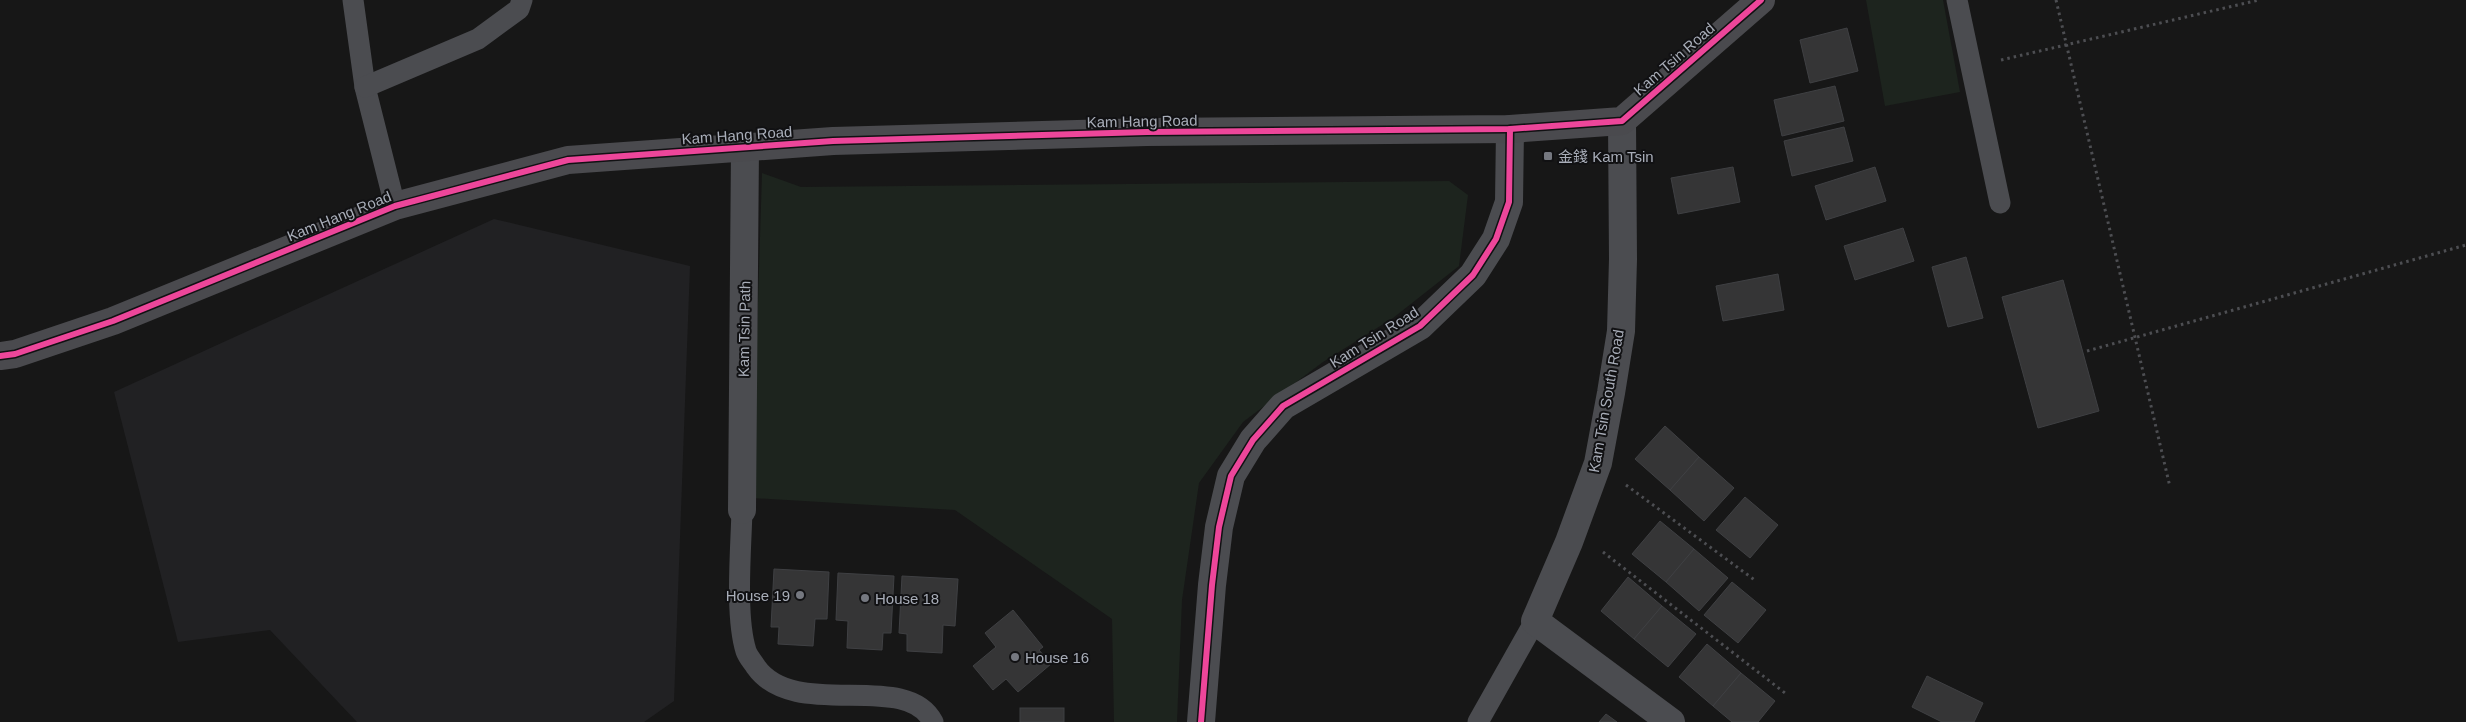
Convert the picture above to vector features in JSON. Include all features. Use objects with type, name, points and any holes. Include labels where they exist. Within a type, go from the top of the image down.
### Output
[{"type":"street","name":"Kam Tsin Road","points":[[1622,121],[1760,0]]},
{"type":"street","points":[[1510,129],[1622,121]]},
{"type":"street","name":"Kam Tsin South Road","points":[[1535,620],[1569,542],[1598,463],[1611,393],[1621,331],[1623,259],[1622,121]]},
{"type":"street","name":"Kam Tsin Road","points":[[1201,722],[1216,546],[1232,476],[1253,440],[1283,406],[1420,326],[1473,275],[1496,239],[1509,202],[1510,129]]},
{"type":"street","name":"Kam Hang Road","points":[[0,356],[15,354],[113,322],[396,206],[568,160],[833,141],[1147,132],[1510,129]]},
{"type":"street","name":"Kam Tsin Path","points":[[742,510],[746,147]]},
{"type":"street","points":[[1535,620],[1671,722]]},
{"type":"lane","points":[[354,0],[365,87],[396,206]]},
{"type":"lane","points":[[365,87],[478,39],[519,10],[522,0]]},
{"type":"lane","points":[[1958,0],[2000,203]]},
{"type":"lane","points":[[742,510],[741,628],[746,653],[761,674],[783,689],[809,694],[886,696],[912,702],[933,722]]},
{"type":"lane","points":[[1478,722],[1535,620]]},
{"type":"path","points":[[2056,0],[2170,487]]},
{"type":"path","points":[[1971,67],[2259,0]]},
{"type":"path","points":[[2087,351],[2466,246]]},
{"type":"path","points":[[1619,480],[1756,581]]},
{"type":"path","points":[[1596,547],[1785,693]]},
{"type":"shaded area","points":[[1866,0],[1943,0],[1960,92],[1885,106]]},
{"type":"shaded area","points":[[762,173],[801,187],[1449,181],[1468,195],[1459,266],[1393,318],[1323,362],[1243,422],[1199,483],[1182,600],[1177,722],[1114,722],[1112,619],[955,510],[752,498]]},
{"type":"shaded area","points":[[494,219],[690,266],[674,701],[644,722],[357,722],[270,630],[178,642],[114,392]]},
{"type":"building","points":[[1847,28],[1858,71],[1810,83],[1800,40]]},
{"type":"building","points":[[1835,86],[1844,121],[1782,136],[1774,100]]},
{"type":"building","points":[[1844,127],[1853,161],[1792,176],[1784,141]]},
{"type":"building","points":[[1733,167],[1740,202],[1678,214],[1671,178]]},
{"type":"building","points":[[1875,167],[1886,201],[1826,220],[1815,186]]},
{"type":"building","points":[[1903,228],[1914,261],[1855,280],[1844,246]]},
{"type":"building","points":[[1966,257],[1983,318],[1948,327],[1932,267]]},
{"type":"building","points":[[1778,274],[1784,310],[1723,321],[1716,286]]},
{"type":"building","points":[[2063,280],[2099,411],[2038,428],[2002,297]]},
{"type":"building","points":[[1665,426],[1699,457],[1670,490],[1635,459]]},
{"type":"building","points":[[1699,457],[1734,488],[1704,521],[1670,490]]},
{"type":"building","points":[[1745,497],[1778,525],[1750,558],[1716,530]]},
{"type":"building","points":[[1660,521],[1694,549],[1666,582],[1632,554]]},
{"type":"building","points":[[1694,549],[1728,578],[1699,611],[1666,582]]},
{"type":"building","name":"House 19","points":[[774,569],[829,572],[827,619],[815,619],[813,646],[778,644],[779,627],[771,627]]},
{"type":"building","name":"House 18","points":[[838,573],[894,576],[891,633],[883,633],[882,650],[847,648],[848,621],[836,620]]},
{"type":"building","points":[[902,576],[958,579],[955,626],[943,625],[942,653],[907,651],[907,634],[899,633]]},
{"type":"building","points":[[1628,577],[1662,606],[1634,639],[1601,611]]},
{"type":"building","points":[[1732,582],[1766,610],[1738,643],[1704,615]]},
{"type":"building","points":[[1662,606],[1696,634],[1668,667],[1634,639]]},
{"type":"building","name":"House 16","points":[[1013,610],[1043,647],[1039,650],[1051,664],[1018,692],[1006,679],[993,690],[973,666],[996,647],[985,633]]},
{"type":"building","points":[[1707,644],[1741,673],[1713,706],[1679,677]]},
{"type":"building","points":[[1741,673],[1775,701],[1758,722],[1732,722],[1713,706]]},
{"type":"building","points":[[1927,676],[1983,703],[1974,722],[1942,722],[1912,707]]},
{"type":"building","points":[[1020,708],[1064,708],[1064,722],[1020,722]]},
{"type":"building","points":[[1606,714],[1617,722],[1599,722]]},
{"type":"cycle path","points":[[0,356],[15,354],[113,321],[395,206],[568,160],[833,141],[1147,132],[1510,129],[1622,121],[1761,0]]},
{"type":"cycle path","points":[[1201,722],[1212,585],[1219,527],[1231,476],[1253,440],[1283,406],[1420,326],[1473,275],[1496,239],[1509,202],[1510,129]]},
{"type":"place","name":"金錢 Kam Tsin","points":[[1548,156]]},
{"type":"place","name":"House 19","points":[[800,595]]},
{"type":"place","name":"House 18","points":[[865,598]]},
{"type":"place","name":"House 16","points":[[1015,657]]}]
